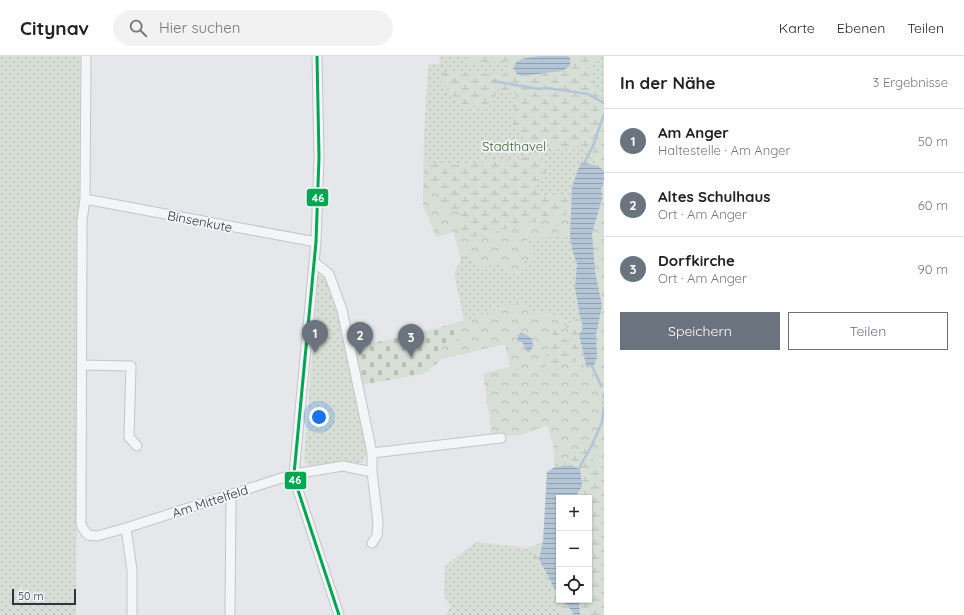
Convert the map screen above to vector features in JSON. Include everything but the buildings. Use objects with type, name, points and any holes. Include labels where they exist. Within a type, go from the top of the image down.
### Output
[{"type":"street","points":[[86,56],[85,199],[82,221],[82,528],[88,535],[97,536],[126,528],[132,570],[132,615]]},
{"type":"street","points":[[317,56],[319,157],[316,242],[294,474],[339,615]]},
{"type":"street","name":"Binsenkute","points":[[85,199],[316,242]]},
{"type":"street","points":[[314,262],[329,274],[342,310],[372,453],[372,472],[378,522],[377,536],[372,543]]},
{"type":"street","points":[[82,365],[131,366],[129,437],[137,446]]},
{"type":"street","points":[[372,453],[500,438]]},
{"type":"street","name":"Am Mittelfeld","points":[[126,528],[294,474],[343,466],[372,472]]},
{"type":"street","points":[[230,615],[231,495]]},
{"type":"green space","points":[[0,56],[80,56],[76,615],[0,615]]},
{"type":"green space","name":"Stadthavel","points":[[440,56],[604,56],[604,615],[446,615],[451,606],[444,596],[445,566],[476,542],[528,548],[543,542],[547,472],[555,467],[553,445],[548,425],[596,399],[583,346],[574,328],[568,322],[554,316],[530,310],[523,300],[464,321],[454,273],[461,260],[472,253],[501,262],[508,276],[524,270],[471,227],[436,237],[423,204],[424,138],[428,64],[439,64]]},
{"type":"green space","points":[[469,56],[539,56],[522,59],[516,62],[570,58],[568,56],[595,56],[596,63],[591,67],[591,72],[602,99],[604,100],[604,170],[597,166],[591,145],[542,149],[543,162],[547,172],[533,188],[540,194],[544,195],[571,196],[571,213],[463,239],[458,221],[459,211],[438,208],[444,193],[439,186],[424,193],[425,161],[453,165],[531,157],[529,139],[513,125],[516,95],[498,89],[489,108],[463,107],[442,83],[443,71],[510,75],[508,61],[469,63]]},
{"type":"green space","points":[[439,185],[459,211],[464,239],[571,213],[570,235],[525,240],[536,258],[524,261],[524,270],[508,276],[501,262],[484,268],[474,263],[472,253],[461,260],[453,230],[436,237],[423,204],[424,193]]},
{"type":"green space","points":[[604,197],[604,467],[593,462],[596,435],[571,460],[555,467],[553,445],[548,425],[521,435],[492,436],[483,373],[510,367],[505,344],[442,359],[441,345],[457,340],[453,324],[523,300],[530,310],[560,318],[572,334],[566,340],[554,327],[577,361],[593,368],[597,357],[596,334],[602,306],[595,271],[592,233],[601,202]]},
{"type":"green space","points":[[318,274],[326,278],[339,309],[369,447],[362,463],[346,462],[312,467],[304,462]]},
{"type":"green space","points":[[580,317],[582,322],[582,330],[579,335],[586,365],[577,361],[546,369],[546,355],[554,327],[566,340],[571,334],[560,318],[570,323]]},
{"type":"green space","points":[[453,324],[457,340],[441,345],[442,359],[423,374],[361,385],[353,345],[384,341]]},
{"type":"green space","points":[[596,434],[593,462],[604,467],[604,615],[580,615],[579,603],[592,603],[592,495],[577,495],[582,486],[556,468],[571,460]]},
{"type":"green space","points":[[543,542],[539,559],[556,590],[556,602],[541,568],[528,548]]},
{"type":"green space","points":[[557,603],[565,603],[575,615],[562,615]]},
{"type":"water","points":[[539,56],[568,56],[570,58],[570,66],[562,71],[521,76],[514,70],[516,62],[522,59]]},
{"type":"water","points":[[582,162],[597,166],[604,170],[604,180],[601,189],[602,199],[592,233],[595,271],[602,306],[596,334],[597,357],[593,368],[586,365],[579,335],[583,326],[575,288],[577,264],[572,249],[570,235],[572,187]]},
{"type":"water","points":[[521,333],[532,339],[533,347],[529,352],[526,351],[523,343],[518,341],[518,335]]},
{"type":"water","points":[[571,465],[580,469],[582,486],[577,495],[556,495],[556,590],[539,559],[543,542],[547,472],[555,467]]},
{"type":"water","points":[[565,603],[579,603],[580,615],[575,615]]},
{"type":"waterway","points":[[493,81],[538,89],[547,88],[588,94],[604,103]]},
{"type":"waterway","points":[[584,165],[593,146],[604,114]]},
{"type":"waterway","points":[[592,365],[601,386]]},
{"type":"waterway","points":[[603,394],[604,398]]},
{"type":"waterway","points":[[578,470],[591,447],[602,422],[604,406]]},
{"type":"transit line","name":"46","points":[[317,56],[319,157],[316,242],[294,474],[339,615]]},
{"type":"place","name":"Am Anger","points":[[315,353]]},
{"type":"place","name":"Altes Schulhaus","points":[[360,355]]},
{"type":"place","name":"Dorfkirche","points":[[411,357]]}]
